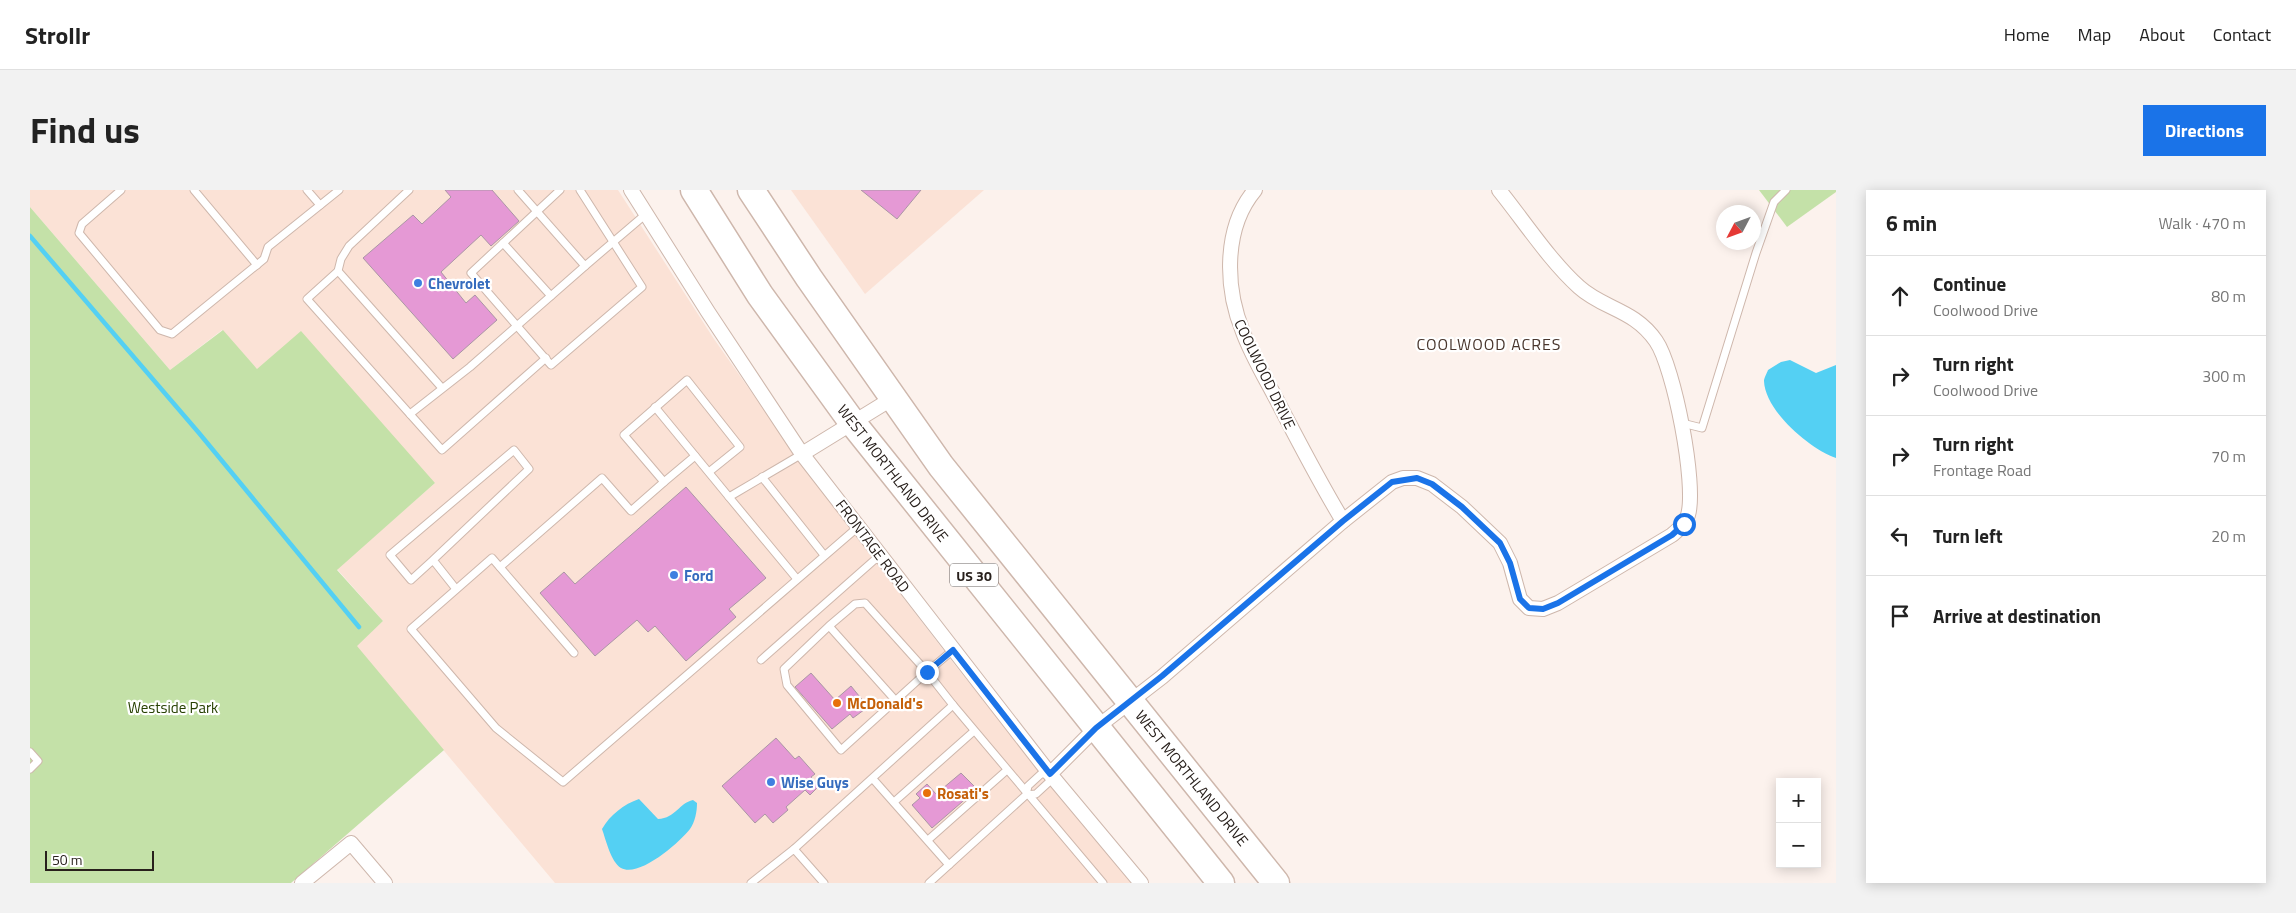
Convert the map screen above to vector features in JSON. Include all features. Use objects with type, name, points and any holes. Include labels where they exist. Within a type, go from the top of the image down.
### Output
[{"type":"highway","name":"WEST MORTHLAND DRIVE","points":[[694,190],[760,295],[852,422],[1221,883]]},
{"type":"highway","name":"WEST MORTHLAND DRIVE","points":[[751,190],[809,278],[941,466],[1276,883]]},
{"type":"street","name":"FRONTAGE ROAD","points":[[631,190],[802,454],[1050,774],[1141,883]]},
{"type":"street","name":"COOLWOOD DRIVE","points":[[1255,190],[1241,209],[1231,245],[1231,278],[1236,315],[1257,362],[1343,521]]},
{"type":"street","points":[[1050,774],[1096,728],[1162,676],[1343,521],[1392,482],[1417,478],[1432,484],[1462,507],[1500,543],[1510,563],[1520,599],[1529,608],[1543,609],[1558,603],[1672,535],[1684,524],[1688,514],[1690,497],[1682,423],[1665,357],[1656,341],[1636,320],[1580,288],[1499,190]]},
{"type":"street","points":[[802,454],[893,398]]},
{"type":"street","points":[[302,883],[351,843],[385,883]]},
{"type":"lane","points":[[122,190],[82,224],[79,233],[160,330],[172,334],[264,259],[268,248],[339,190]]},
{"type":"lane","points":[[194,190],[257,265]]},
{"type":"lane","points":[[307,190],[320,205]]},
{"type":"lane","points":[[409,190],[349,246],[341,259],[338,270],[307,299],[442,450],[546,358]]},
{"type":"lane","points":[[518,190],[585,266]]},
{"type":"lane","points":[[560,190],[471,273],[551,365],[642,287],[580,190]]},
{"type":"lane","points":[[1682,423],[1702,428],[1756,253],[1774,202],[1786,190]]},
{"type":"lane","points":[[410,414],[470,367],[646,214]]},
{"type":"lane","points":[[503,243],[551,296]]},
{"type":"lane","points":[[338,270],[442,388]]},
{"type":"lane","points":[[664,482],[624,435],[687,380],[740,447],[709,472]]},
{"type":"lane","points":[[656,407],[797,579]]},
{"type":"lane","points":[[514,450],[529,469],[433,560],[411,580],[390,555],[514,450]]},
{"type":"lane","points":[[729,496],[802,454]]},
{"type":"lane","points":[[500,567],[602,478],[631,511],[696,456]]},
{"type":"lane","points":[[762,478],[824,555]]},
{"type":"lane","points":[[574,653],[492,558],[411,629],[496,728],[563,782],[858,527]]},
{"type":"lane","points":[[761,660],[880,555]]},
{"type":"lane","points":[[433,560],[456,589]]},
{"type":"lane","points":[[953,650],[927,672],[841,750],[787,686],[784,669],[855,604],[865,602],[927,672],[1026,795],[1103,883]]},
{"type":"lane","points":[[829,626],[896,701]]},
{"type":"lane","points":[[751,883],[755,882],[794,849],[953,705]]},
{"type":"lane","points":[[894,802],[974,731]]},
{"type":"lane","points":[[30,752],[38,761],[30,769]]},
{"type":"lane","points":[[928,840],[1007,770]]},
{"type":"lane","points":[[929,883],[1026,795],[1028,786],[1041,774],[1050,774],[1049,782],[1036,794],[1026,795]]},
{"type":"lane","points":[[873,779],[949,865]]},
{"type":"lane","points":[[794,849],[824,883]]},
{"type":"shaded area","points":[[30,190],[618,190],[714,339],[816,484],[958,669],[1132,883],[555,883],[356,646],[383,621],[337,569],[435,483],[257,369],[222,330],[170,370],[30,207]]},
{"type":"shaded area","points":[[791,190],[984,190],[865,294]]},
{"type":"green space","points":[[1759,190],[1836,190],[1836,192],[1787,227]]},
{"type":"green space","name":"Westside Park","points":[[30,207],[170,370],[223,330],[257,369],[301,331],[435,483],[337,570],[383,621],[357,646],[444,750],[291,883],[30,883]]},
{"type":"water","points":[[1790,360],[1816,373],[1836,365],[1836,458],[1802,438],[1780,416],[1766,393],[1764,381],[1768,370],[1781,362]]},
{"type":"water","points":[[639,799],[658,819],[669,816],[684,804],[693,800],[697,803],[697,810],[692,826],[668,850],[648,864],[629,870],[621,868],[614,861],[602,829],[618,811]]},
{"type":"building","name":"Chevrolet","points":[[445,190],[492,190],[519,221],[491,246],[481,235],[441,272],[466,303],[475,295],[497,320],[453,359],[363,258],[413,215],[422,224],[451,197]]},
{"type":"building","points":[[861,190],[921,190],[897,219]]},
{"type":"building","name":"Ford","points":[[686,487],[766,578],[729,609],[736,617],[686,661],[655,626],[648,632],[637,620],[595,656],[540,593],[564,572],[575,584]]},
{"type":"building","name":"McDonald's","points":[[811,673],[835,700],[851,686],[868,707],[853,718],[850,714],[832,729],[795,687]]},
{"type":"building","name":"Wise Guys","points":[[776,738],[795,759],[799,756],[815,774],[811,777],[819,786],[810,795],[805,790],[786,807],[788,810],[773,823],[765,814],[755,823],[722,786]]},
{"type":"building","points":[[961,773],[977,789],[932,828],[912,805],[920,798],[916,794],[927,784],[936,794]]},
{"type":"waterway","points":[[30,236],[199,433],[359,627]]},
{"type":"place","name":"Chevrolet","points":[[418,283]]},
{"type":"place","name":"Ford","points":[[674,575]]},
{"type":"place","name":"McDonald's","points":[[837,703]]},
{"type":"place","name":"Wise Guys","points":[[771,782]]},
{"type":"place","name":"Rosati's","points":[[927,793]]},
{"type":"district","name":"COOLWOOD ACRES","points":[[1489,344]]},
{"type":"route","points":[[927,672],[953,650],[1050,774],[1096,728],[1162,676],[1343,521],[1392,482],[1403,478],[1417,478],[1432,484],[1462,507],[1500,543],[1510,563],[1520,599],[1529,608],[1543,609],[1558,603],[1672,535],[1684,524]]}]
